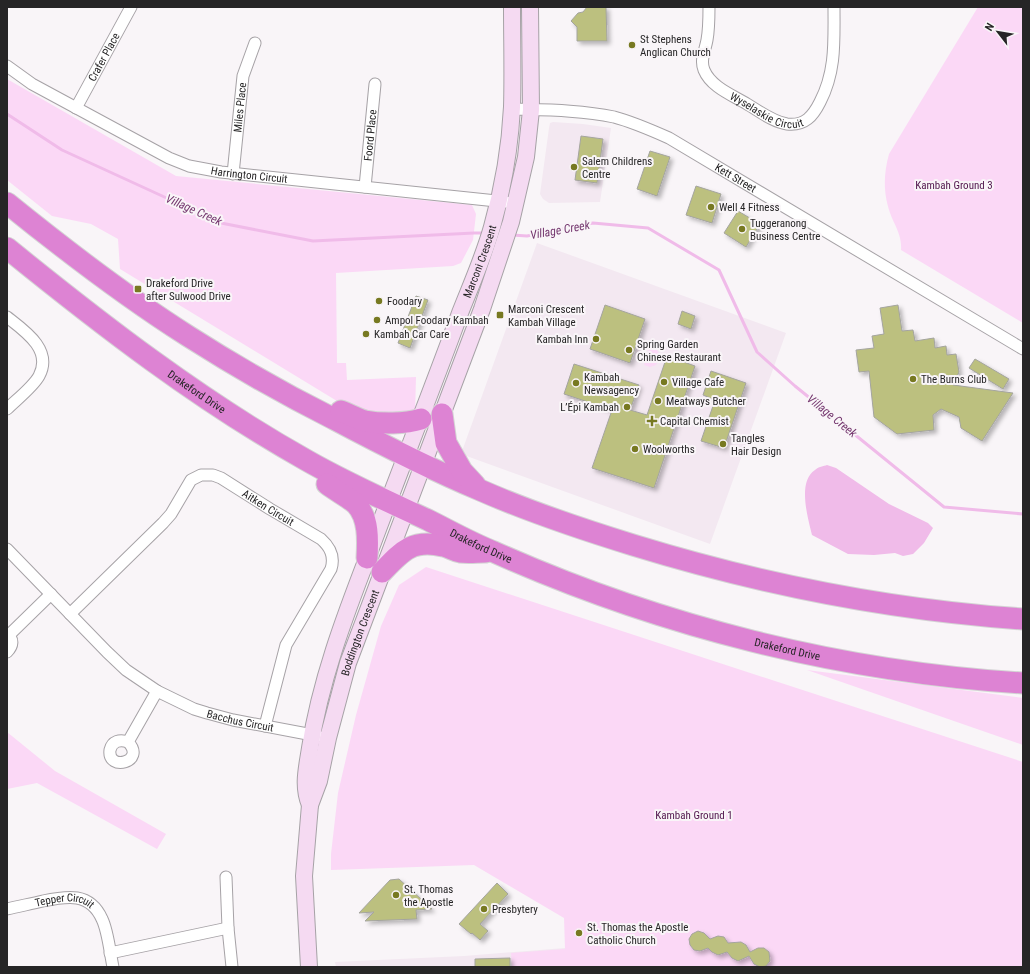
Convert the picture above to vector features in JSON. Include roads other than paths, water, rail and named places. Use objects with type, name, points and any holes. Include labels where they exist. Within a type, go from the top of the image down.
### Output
[{"type":"highway","points":[[7,204],[129,297],[189,337],[250,374],[307,406],[480,490],[595,533],[669,556],[748,576],[832,594],[905,607],[979,616],[1023,619]]},
{"type":"highway","name":"Drakeford Drive","points":[[7,248],[113,332],[166,371],[236,417],[304,459],[348,483],[492,552],[606,596],[731,635],[826,658],[899,671],[973,680],[1023,684]]},
{"type":"highway","points":[[307,406],[340,411],[364,421],[387,423],[413,422],[421,419]]},
{"type":"highway","points":[[442,414],[446,443],[462,471],[480,490]]},
{"type":"highway","points":[[304,459],[322,481],[356,504],[363,516],[367,528],[374,565],[409,548],[426,543],[444,546],[460,552],[492,552]]},
{"type":"street","name":"Crafer Place","points":[[76,108],[131,7]]},
{"type":"street","name":"Marconi Crescent","points":[[414,459],[421,419],[490,233],[508,156],[512,109],[512,7]]},
{"type":"street","name":"Marconi Crescent","points":[[414,459],[442,414],[494,275],[508,234],[516,204],[526,157],[531,110],[530,7]]},
{"type":"street","name":"Wyselaskie Circuit","points":[[709,7],[709,21],[702,60],[706,74],[718,86],[769,117],[780,122],[791,124],[802,123],[811,118],[827,89],[833,67],[834,7]]},
{"type":"street","name":"Miles Place","points":[[233,174],[243,76],[255,43]]},
{"type":"street","name":"Harrington Circuit","points":[[7,66],[32,84],[169,158],[189,166],[233,174],[516,204]]},
{"type":"street","name":"Foord Place","points":[[365,187],[375,84]]},
{"type":"street","name":"Kett Street","points":[[512,109],[586,113],[614,118],[642,126],[669,138],[1023,349]]},
{"type":"street","points":[[7,317],[30,335],[37,344],[42,355],[42,366],[39,376],[7,409]]},
{"type":"street","name":"Boddington Crescent","points":[[309,967],[304,876],[310,806],[319,781],[320,737],[348,663],[374,565],[414,459]]},
{"type":"street","name":"Aitken Circuit","points":[[70,614],[163,523],[192,480],[201,475],[213,475],[221,478],[270,510],[321,539],[327,544],[331,551],[333,562],[332,569],[286,645],[265,726]]},
{"type":"street","name":"Bacchus Circuit","points":[[7,549],[126,670],[157,692],[194,709],[207,713],[320,737]]},
{"type":"street","points":[[7,652],[12,644],[12,639],[8,634],[51,594]]},
{"type":"street","points":[[128,742],[157,692]]},
{"type":"street","points":[[226,877],[228,928],[232,967]]},
{"type":"street","name":"Tepper Circuit","points":[[7,909],[62,897],[72,896],[82,899],[94,908],[103,920],[113,967]]},
{"type":"street","points":[[110,953],[228,928]]},
{"type":"waterway","name":"Village Creek","points":[[7,114],[62,150],[221,223],[313,241],[484,233]]},
{"type":"waterway","name":"Village Creek","points":[[512,235],[527,236],[593,223],[648,228],[719,270],[757,352],[795,386],[944,507],[1023,514]]},
{"type":"place","name":"St Stephens Anglican Church","points":[[632,45]]},
{"type":"place","name":"Salem Childrens Centre","points":[[574,167]]},
{"type":"place","name":"Well 4 Fitness","points":[[711,207]]},
{"type":"place","name":"Tuggeranong Business Centre","points":[[742,229]]},
{"type":"place","name":"Drakeford Drive after Sulwood Drive","points":[[138,289]]},
{"type":"place","name":"Foodary","points":[[379,301]]},
{"type":"place","name":"Marconi Crescent Kambah Village","points":[[500,315]]},
{"type":"place","name":"Ampol Foodary Kambah","points":[[377,320]]},
{"type":"place","name":"Kambah Car Care","points":[[366,334]]},
{"type":"place","name":"Kambah Inn","points":[[596,339]]},
{"type":"place","name":"Spring Garden Chinese Restaurant","points":[[629,350]]},
{"type":"place","name":"The Burns Club","points":[[913,379]]},
{"type":"place","name":"Village Cafe","points":[[664,382]]},
{"type":"place","name":"Kambah Newsagency","points":[[576,383]]},
{"type":"place","name":"Meatways Butcher","points":[[658,401]]},
{"type":"place","name":"L’Épi Kambah","points":[[627,407]]},
{"type":"place","name":"Capital Chemist","points":[[652,421]]},
{"type":"place","name":"Tangles Hair Design","points":[[723,444]]},
{"type":"place","name":"Woolworths","points":[[635,449]]},
{"type":"place","name":"St. Thomas the Apostle","points":[[396,895]]},
{"type":"place","name":"Presbytery","points":[[484,909]]},
{"type":"place","name":"St. Thomas the Apostle Catholic Church","points":[[579,933]]},
{"type":"park label","name":"Kambah Ground 3","points":[[954,185]]},
{"type":"park label","name":"Kambah Ground 1","points":[[694,815]]}]
